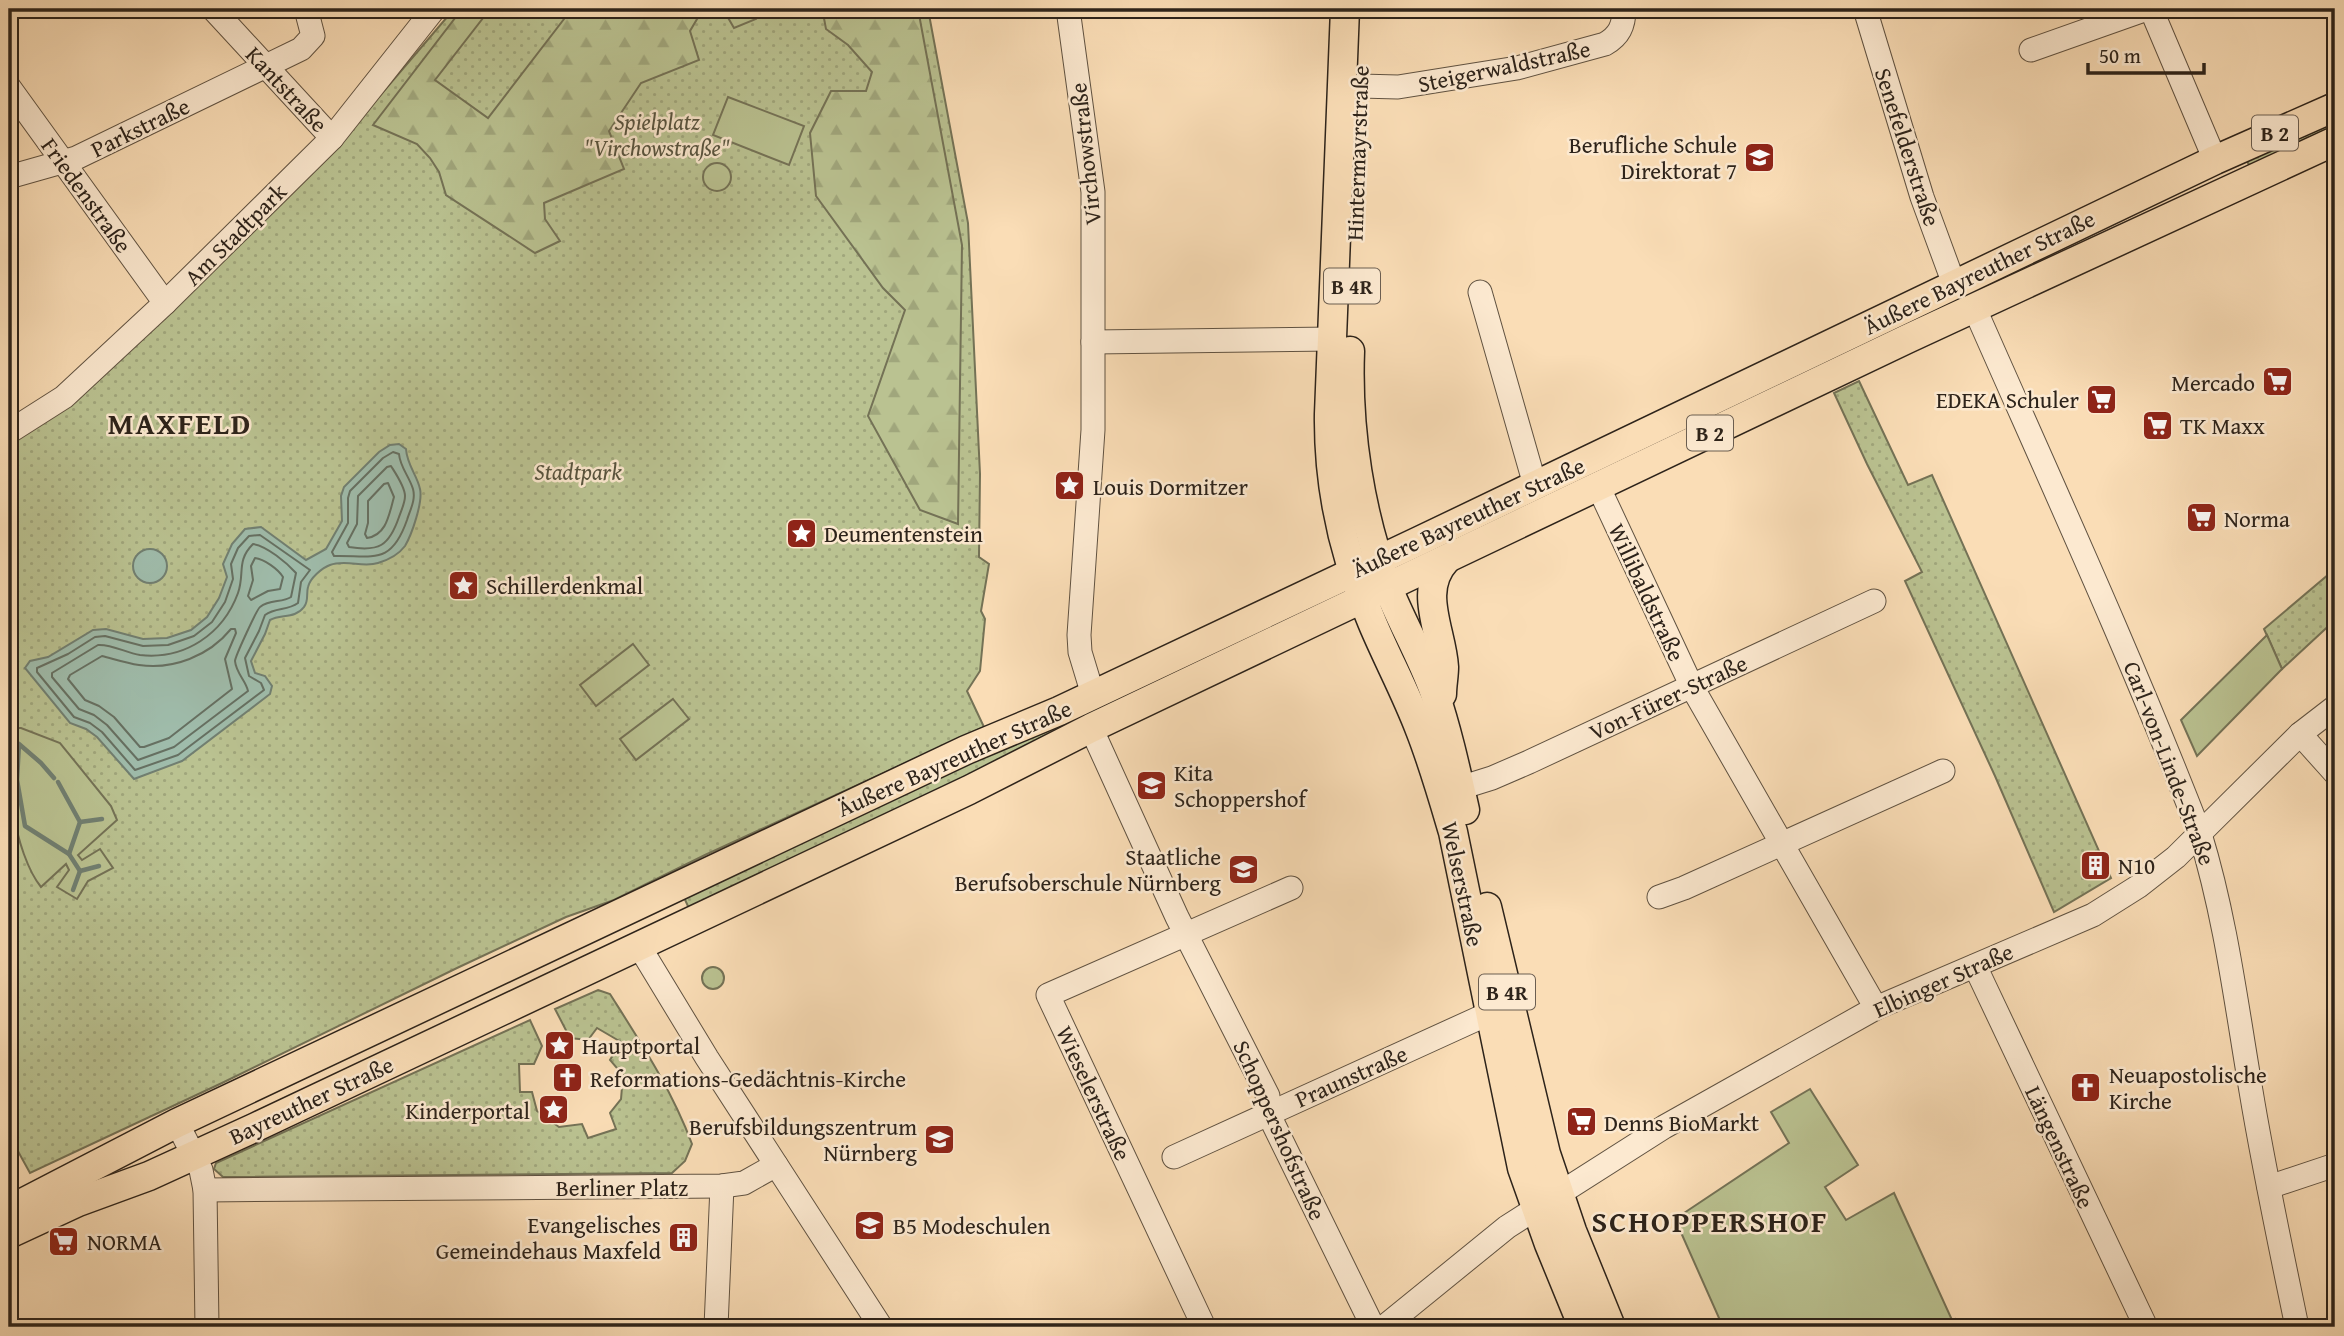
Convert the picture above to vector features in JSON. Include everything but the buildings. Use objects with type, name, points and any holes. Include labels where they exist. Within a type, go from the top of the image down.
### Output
[{"type":"main road","name":"Hintermayrstraße","points":[[1345,9],[1329,414],[1330,466],[1339,522],[1357,585]]},
{"type":"main road","name":"Hintermayrstraße","points":[[1363,9],[1350,398],[1359,475],[1383,573]]},
{"type":"main road","name":"Äußere Bayreuther Straße","points":[[609,919],[978,745],[1383,573],[1535,485],[2215,160],[2335,107]]},
{"type":"main road","name":"Äußere Bayreuther Straße","points":[[1383,573],[1446,560],[1974,307],[2335,141]]},
{"type":"main road","points":[[1675,418],[1671,432],[1674,440],[1682,446]]},
{"type":"main road","points":[[1441,711],[1444,665],[1432,596],[1437,573],[1446,560]]},
{"type":"main road","name":"Welserstraße","points":[[1383,573],[1441,711],[1543,1141],[1547,1202],[1583,1327]]},
{"type":"main road","name":"Äußere Bayreuther Straße","points":[[610,959],[969,790],[1091,728],[1357,585]]},
{"type":"main road","name":"Welserstraße","points":[[1357,585],[1420,728],[1453,832],[1520,1161],[1547,1202],[1611,1327]]},
{"type":"main road","points":[[609,919],[639,946]]},
{"type":"main road","name":"Bayreuther Straße","points":[[9,1210],[177,1123],[609,919]]},
{"type":"main road","name":"Bayreuther Straße","points":[[9,1234],[68,1207],[149,1176],[610,959]]},
{"type":"street","name":"Kantstraße","points":[[213,9],[332,138]]},
{"type":"street","name":"Parkstraße","points":[[9,177],[76,158],[301,49],[313,36],[306,9]]},
{"type":"street","name":"Am Stadtpark","points":[[9,432],[64,397],[165,303],[332,138],[434,9]]},
{"type":"street","name":"Virchowstraße","points":[[1068,9],[1093,192],[1093,430],[1079,635],[1080,652],[1093,695]]},
{"type":"street","name":"Steigerwaldstraße","points":[[1360,86],[1398,88],[1517,68],[1605,44],[1614,39],[1621,29],[1624,9]]},
{"type":"street","name":"Senefelderstraße","points":[[1865,9],[1922,197],[1954,284]]},
{"type":"street","points":[[2031,50],[2149,9],[2215,160]]},
{"type":"street","name":"Friedenstraße","points":[[9,87],[165,303]]},
{"type":"street","points":[[1480,292],[1535,485]]},
{"type":"street","name":"Carl-von-Linde-Straße","points":[[1974,307],[2037,453],[2095,577],[2200,834],[2229,946],[2251,1091],[2297,1327]]},
{"type":"street","points":[[1093,342],[1333,339]]},
{"type":"street","name":"Willibaldstraße","points":[[1598,486],[1692,687],[1876,1008]]},
{"type":"street","name":"Von-Fürer-Straße","points":[[1460,788],[1492,778],[1874,601]]},
{"type":"street","name":"Elbinger Straße","points":[[1384,1327],[1507,1227],[1664,1127],[1876,1008],[2102,910],[2157,873],[2300,734],[2335,707]]},
{"type":"street","name":"Schoppershofstraße","points":[[1091,728],[1187,933],[1268,1096],[1268,1113],[1373,1327]]},
{"type":"street","points":[[2300,734],[2335,773]]},
{"type":"street","points":[[1659,897],[1943,771]]},
{"type":"street","points":[[1187,933],[1292,888]]},
{"type":"street","name":"Wieselerstraße","points":[[1187,933],[1048,995],[1205,1327]]},
{"type":"street","points":[[639,946],[881,1327]]},
{"type":"street","name":"Längenstraße","points":[[1975,966],[2146,1327]]},
{"type":"street","name":"Praunstraße","points":[[1174,1157],[1490,1013]]},
{"type":"street","points":[[177,1123],[204,1179],[207,1327]]},
{"type":"street","name":"Berliner Platz","points":[[205,1190],[722,1186],[744,1183],[776,1165]]},
{"type":"street","points":[[2269,1187],[2335,1165]]},
{"type":"street","points":[[716,1327],[722,1186]]},
{"type":"green space","name":"Stadtpark","points":[[454,9],[928,9],[968,223],[980,474],[979,557],[989,564],[981,611],[985,619],[980,671],[967,691],[984,727],[705,855],[614,900],[566,917],[30,1173],[9,1135],[9,442],[336,147]]},
{"type":"green space","points":[[462,9],[490,9],[435,80],[488,118],[564,19],[563,9],[703,9],[690,31],[699,60],[641,83],[609,131],[624,169],[544,203],[545,219],[560,241],[535,253],[446,195],[439,172],[417,144],[373,125]]},
{"type":"green space","points":[[723,9],[754,9],[756,19],[734,28]]},
{"type":"green space","points":[[812,9],[918,9],[962,245],[958,524],[920,510],[868,416],[905,310],[883,288],[816,196],[810,133],[831,91],[866,91],[872,72],[848,45],[826,29],[823,13]]},
{"type":"green space","points":[[728,97],[804,126],[789,165],[713,135]]},
{"type":"green space","points":[[2335,115],[2335,133],[2252,171],[2244,155]]},
{"type":"green space","points":[[717,163],[727,167],[731,177],[727,187],[717,191],[707,187],[703,177],[707,167]]},
{"type":"green space","points":[[1859,381],[1908,485],[1932,475],[2111,878],[2054,912],[1905,581],[1922,572],[1834,393]]},
{"type":"green space","points":[[2335,569],[2335,620],[2282,669],[2264,629]]},
{"type":"green space","points":[[2267,635],[2282,669],[2197,756],[2181,720]]},
{"type":"green space","points":[[633,644],[649,665],[596,706],[580,685]]},
{"type":"green space","points":[[673,699],[689,719],[636,760],[620,739]]},
{"type":"green space","points":[[1057,720],[1063,732],[691,913],[682,893]]},
{"type":"green space","points":[[15,728],[60,743],[111,806],[117,820],[78,855],[82,860],[100,849],[113,868],[88,881],[77,899],[57,887],[69,870],[66,864],[41,887],[24,854],[17,833],[10,787],[9,764]]},
{"type":"green space","points":[[709,967],[717,967],[724,974],[724,982],[717,989],[709,989],[702,982],[702,974]]},
{"type":"green space","points":[[598,990],[610,994],[655,1067],[684,1124],[692,1144],[685,1161],[672,1173],[223,1177],[214,1169],[216,1163],[530,1020],[542,1046],[534,1064],[519,1064],[520,1092],[532,1092],[537,1111],[559,1127],[582,1124],[588,1138],[616,1129],[610,1113],[621,1099],[623,1075],[610,1060],[621,1042],[597,1028],[588,1040],[570,1038],[555,1009]]},
{"type":"green space","points":[[1810,1089],[1858,1165],[1825,1187],[1846,1220],[1894,1193],[1952,1320],[1955,1319],[1960,1327],[1723,1327],[1675,1219],[1789,1143],[1771,1112]]},
{"type":"water","points":[[399,444],[406,449],[421,495],[411,534],[405,546],[400,552],[378,563],[336,563],[317,574],[309,584],[306,602],[300,611],[270,620],[251,661],[255,673],[265,676],[272,686],[270,694],[182,761],[134,779],[97,737],[70,723],[25,668],[30,661],[48,657],[93,630],[106,629],[143,639],[167,638],[191,630],[207,617],[219,598],[227,577],[223,564],[232,544],[245,529],[261,527],[306,560],[326,549],[342,521],[341,496],[344,487],[379,452],[390,445]]},
{"type":"water","points":[[150,549],[162,554],[167,566],[162,578],[150,583],[138,578],[133,566],[138,554]]},
{"type":"waterway","points":[[54,778],[19,744],[17,780],[25,826],[69,854],[80,871]]},
{"type":"waterway","points":[[58,782],[80,822],[69,854]]},
{"type":"waterway","points":[[80,822],[102,819]]},
{"type":"waterway","points":[[80,871],[99,866]]},
{"type":"waterway","points":[[73,890],[80,871]]},
{"type":"place","name":"Berufliche Schule Direktorat 7","points":[[1760,157]]},
{"type":"place","name":"Mercado","points":[[2278,382]]},
{"type":"place","name":"EDEKA Schuler","points":[[2102,399]]},
{"type":"place","name":"TK Maxx","points":[[2157,425]]},
{"type":"place","name":"Louis Dormitzer","points":[[1070,486]]},
{"type":"place","name":"Norma","points":[[2201,518]]},
{"type":"place","name":"Deumentenstein","points":[[801,533]]},
{"type":"place","name":"Schillerdenkmal","points":[[463,585]]},
{"type":"place","name":"Kita Schoppershof","points":[[1151,785]]},
{"type":"place","name":"N10","points":[[2095,865]]},
{"type":"place","name":"Staatliche Berufsoberschule Nürnberg","points":[[1244,869]]},
{"type":"place","name":"Hauptportal","points":[[559,1045]]},
{"type":"place","name":"Reformations-Gedächtnis-Kirche","points":[[567,1078]]},
{"type":"place","name":"Neuapostolische Kirche","points":[[2086,1087]]},
{"type":"place","name":"Kinderportal","points":[[553,1110]]},
{"type":"place","name":"Denns BioMarkt","points":[[1581,1122]]},
{"type":"place","name":"Berufsbildungszentrum Nürnberg","points":[[940,1139]]},
{"type":"place","name":"B5 Modeschulen","points":[[870,1225]]},
{"type":"place","name":"Evangelisches Gemeindehaus Maxfeld","points":[[684,1237]]},
{"type":"place","name":"NORMA","points":[[64,1241]]},
{"type":"district","name":"MAXFELD","points":[[180,423]]},
{"type":"district","name":"SCHOPPERSHOF","points":[[1710,1221]]},
{"type":"park label","name":"Spielplatz \"Virchowstraße\"","points":[[657,134]]}]
